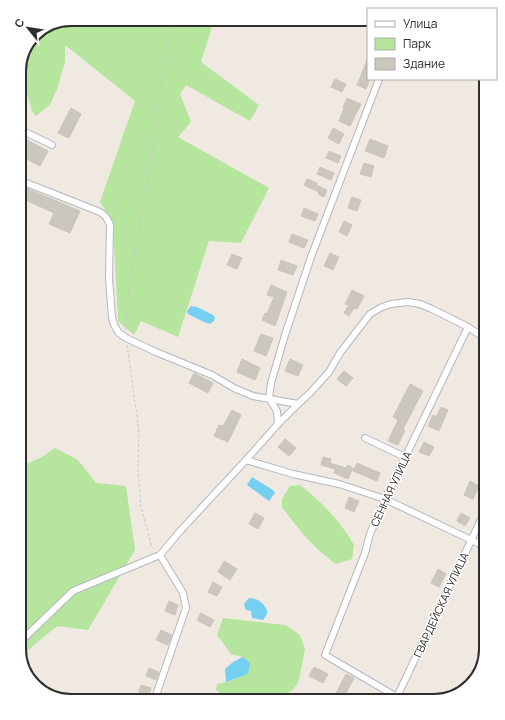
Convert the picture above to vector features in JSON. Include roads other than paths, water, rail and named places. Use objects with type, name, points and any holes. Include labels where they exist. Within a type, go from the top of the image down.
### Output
[{"type":"street","points":[[278,424],[276,411],[269,398],[271,383],[285,335],[311,257],[379,80]]},
{"type":"street","points":[[26,132],[52,145]]},
{"type":"street","points":[[26,183],[100,212],[104,215],[110,225],[109,279],[112,317],[114,325],[119,333],[126,338],[212,375],[234,388],[253,396],[298,404]]},
{"type":"street","points":[[26,636],[73,591],[160,555],[180,530],[278,424],[329,372],[340,353],[370,314],[382,307],[400,303],[420,304],[468,327],[479,334]]},
{"type":"street","name":"СЕННАЯ УЛИЦА","points":[[388,694],[325,655],[370,534],[385,499],[468,327]]},
{"type":"street","points":[[365,438],[405,457]]},
{"type":"street","points":[[246,460],[292,474],[339,484],[385,499],[479,544]]},
{"type":"street","name":"ГВАРДЕЙСКАЯ УЛИЦА","points":[[398,694],[479,524]]},
{"type":"street","points":[[156,694],[186,608],[183,593],[160,555]]},
{"type":"water","points":[[191,306],[197,307],[213,315],[215,318],[214,321],[210,324],[188,314],[187,311]]},
{"type":"water","points":[[252,477],[273,490],[275,493],[269,501],[247,485]]},
{"type":"water","points":[[249,598],[258,600],[267,610],[267,614],[263,620],[252,618],[251,611],[246,610],[244,604]]},
{"type":"water","points":[[243,657],[250,663],[248,674],[226,682],[225,669],[233,662]]}]
